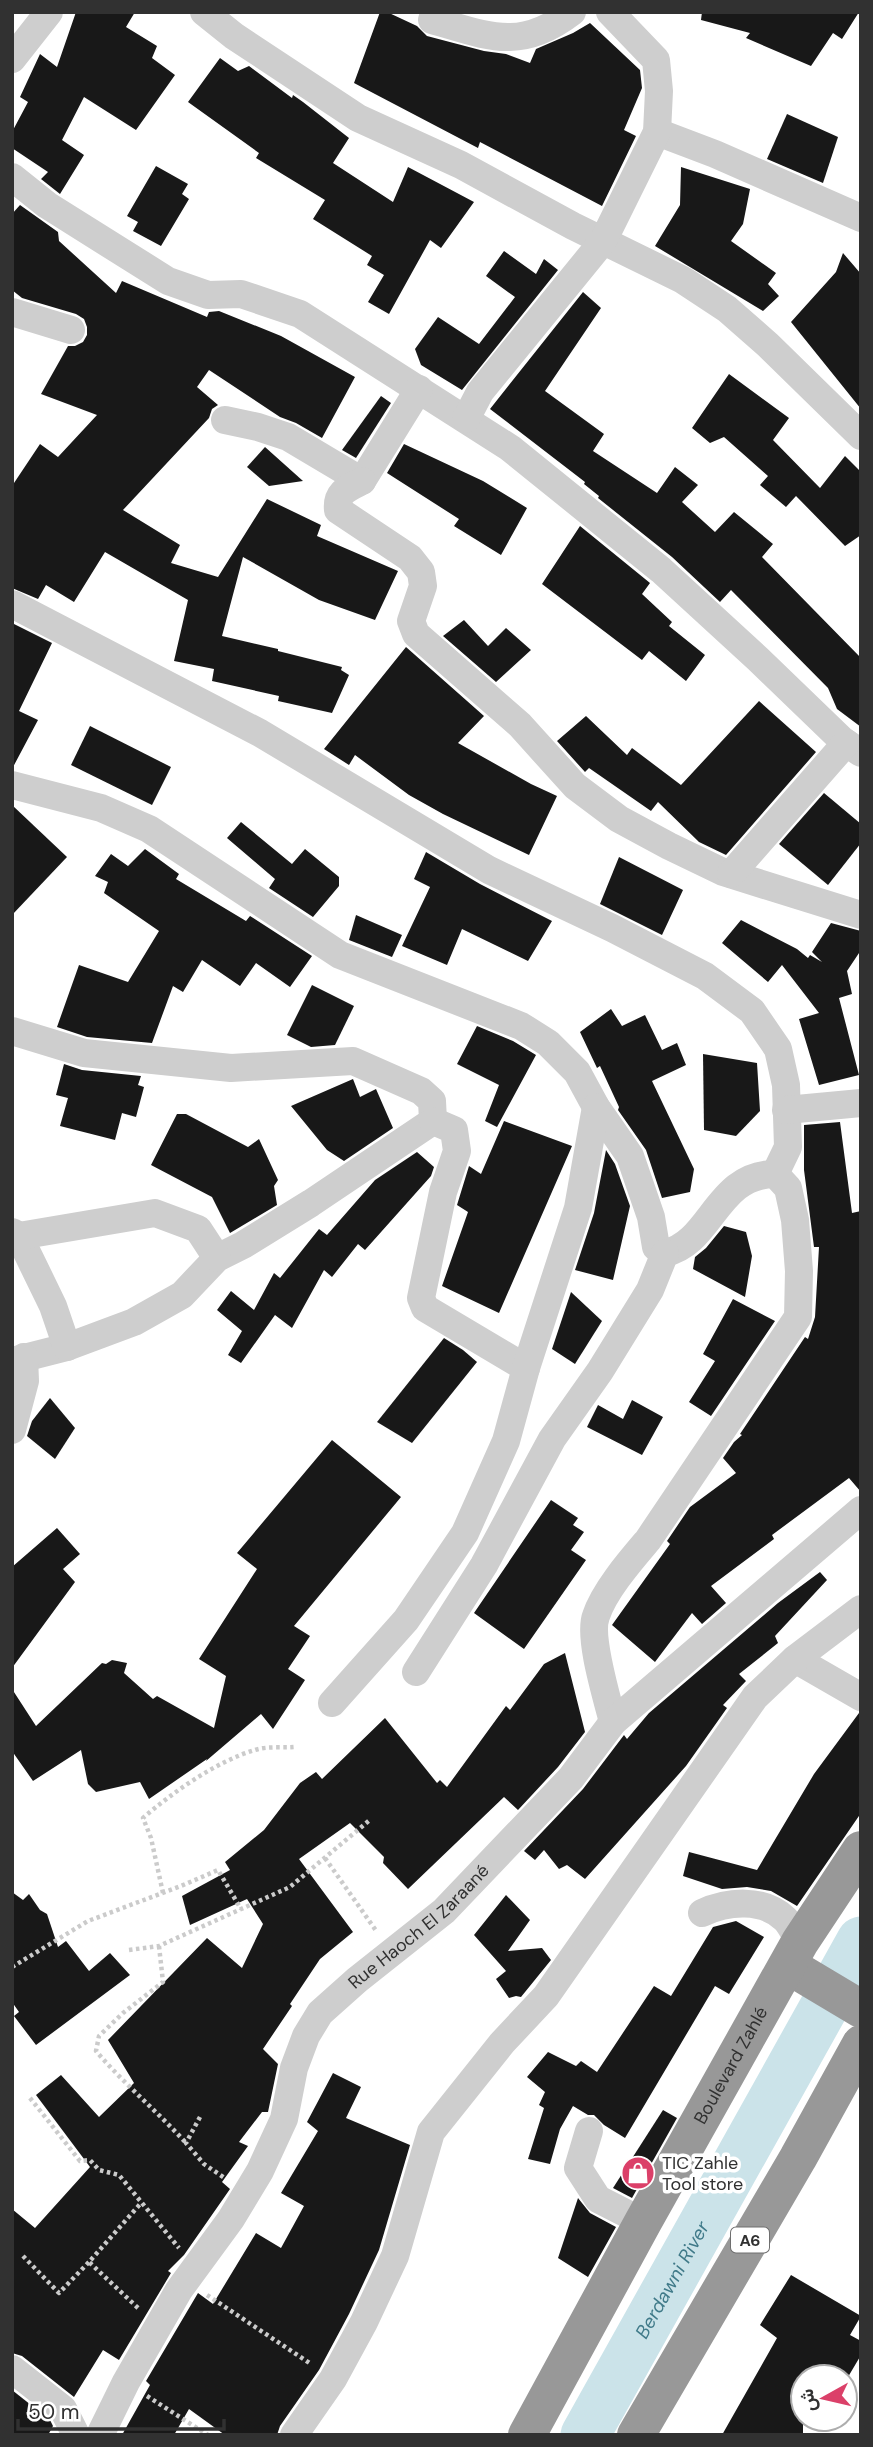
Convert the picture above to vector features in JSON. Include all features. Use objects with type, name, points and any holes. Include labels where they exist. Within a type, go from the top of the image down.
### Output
[{"type":"highway","name":"Boulevard Zahlé","points":[[527,2435],[794,1954],[861,1850]]},
{"type":"highway","points":[[794,1954],[861,2009]]},
{"type":"highway","name":"A6","points":[[636,2435],[798,2158],[861,2043]]},
{"type":"street","points":[[12,60],[49,12]]},
{"type":"street","points":[[204,12],[234,36],[358,118],[461,165],[603,241],[684,280],[727,309],[768,345],[861,436]]},
{"type":"street","points":[[432,20],[502,39],[529,36],[572,12]]},
{"type":"street","points":[[466,419],[480,392],[603,241],[657,132],[659,91],[656,60],[610,12]]},
{"type":"street","points":[[657,132],[715,154],[861,218]]},
{"type":"street","points":[[12,177],[47,205],[168,281],[208,295],[241,294],[300,314],[510,448],[661,570],[853,748],[731,874]]},
{"type":"street","points":[[12,312],[71,330]]},
{"type":"street","points":[[418,389],[362,481],[342,492],[337,501],[338,510],[410,558],[421,572],[423,586],[411,621],[416,634],[520,725],[575,786],[629,824],[669,846],[731,874],[861,915]]},
{"type":"street","points":[[225,420],[258,427],[288,438],[362,481]]},
{"type":"street","points":[[12,604],[260,733],[489,870],[612,928],[705,976],[752,1011],[778,1049],[786,1085],[788,1147],[775,1174]]},
{"type":"street","points":[[12,785],[101,808],[149,829],[340,955],[521,1026],[548,1043],[577,1072],[596,1107],[630,1156],[651,1217],[656,1247],[665,1252],[677,1250],[693,1236],[737,1185],[761,1174],[775,1174],[788,1188],[795,1220],[799,1271],[798,1317],[648,1540],[627,1565],[595,1617],[594,1636],[613,1722]]},
{"type":"street","points":[[12,1031],[84,1053],[231,1068],[353,1061],[421,1091],[432,1101],[433,1121]]},
{"type":"street","points":[[786,1110],[861,1103]]},
{"type":"street","points":[[332,1703],[406,1620],[465,1533],[506,1441],[526,1368],[578,1208],[596,1107]]},
{"type":"street","points":[[433,1121],[454,1130],[457,1151],[443,1192],[421,1297],[425,1308],[526,1368]]},
{"type":"street","points":[[12,1430],[25,1381],[18,1359],[66,1347],[134,1322],[182,1294],[217,1258],[311,1203],[433,1121]]},
{"type":"street","points":[[66,1347],[53,1306],[16,1234],[155,1213],[198,1229],[217,1258]]},
{"type":"street","points":[[416,1672],[484,1565],[552,1439],[600,1371],[650,1290],[665,1252]]},
{"type":"street","name":"Rue Haoch El Zaraané","points":[[100,2435],[126,2382],[191,2275],[261,2171],[284,2119],[294,2068],[306,2036],[320,2013],[444,1911],[571,1778],[613,1722],[861,1510]]},
{"type":"street","points":[[295,2435],[333,2379],[395,2256],[431,2132],[502,2043],[546,1996],[755,1697],[795,1660],[861,1609]]},
{"type":"street","points":[[795,1660],[861,1697]]},
{"type":"street","points":[[702,1913],[719,1906],[764,1906],[785,1919],[794,1954]]},
{"type":"street","points":[[589,2132],[578,2168],[587,2184],[598,2199],[643,2222]]},
{"type":"street","points":[[12,2369],[63,2409],[76,2435]]},
{"type":"path","points":[[163,1893],[154,1849],[143,1818],[165,1799],[223,1763],[257,1749],[294,1747]]},
{"type":"path","points":[[129,1950],[159,1946],[290,1887],[371,1819]]},
{"type":"path","points":[[325,1858],[391,1952]]},
{"type":"path","points":[[12,1967],[88,1921],[218,1870],[241,1909]]},
{"type":"path","points":[[159,1946],[163,1982],[122,2013],[99,2036],[96,2051],[122,2082],[163,2118],[204,2164],[247,2193]]},
{"type":"path","points":[[30,2098],[80,2161],[90,2160],[99,2170],[120,2175],[191,2275],[333,2379]]},
{"type":"path","points":[[186,2143],[200,2117]]},
{"type":"path","points":[[23,2256],[59,2293],[141,2203]]},
{"type":"path","points":[[89,2262],[159,2328]]},
{"type":"path","points":[[126,2382],[208,2435]]},
{"type":"building","points":[[76,12],[135,12],[126,27],[157,46],[152,58],[175,75],[136,130],[84,97],[62,140],[84,155],[60,194],[41,179],[48,172],[12,148],[12,132],[28,102],[20,97],[40,54],[57,67]]},
{"type":"building","points":[[380,12],[387,12],[417,26],[427,36],[506,54],[530,63],[536,49],[590,23],[640,70],[642,88],[624,130],[636,136],[602,206],[480,142],[478,148],[354,83]]},
{"type":"building","points":[[702,12],[859,12],[842,39],[833,33],[811,66],[746,38],[750,33],[701,20]]},
{"type":"building","points":[[220,58],[238,71],[249,66],[292,98],[293,95],[303,102],[349,138],[333,163],[393,202],[408,167],[474,202],[441,248],[430,240],[389,314],[368,302],[384,275],[367,265],[372,256],[313,219],[325,200],[256,158],[259,153],[188,102]]},
{"type":"building","points":[[787,114],[838,137],[823,183],[767,159]]},
{"type":"building","points":[[156,166],[188,184],[182,194],[189,199],[161,246],[133,231],[138,222],[127,216]]},
{"type":"building","points":[[681,167],[750,189],[743,224],[731,241],[776,273],[768,284],[779,296],[763,311],[655,246],[680,205]]},
{"type":"building","points":[[20,205],[58,232],[59,241],[116,293],[122,281],[207,317],[209,312],[219,311],[281,336],[355,377],[322,438],[280,417],[209,370],[197,387],[218,405],[123,510],[180,545],[171,563],[218,577],[267,499],[321,525],[317,536],[398,571],[375,620],[319,600],[243,557],[222,636],[342,667],[341,670],[349,675],[332,713],[278,701],[279,696],[212,681],[214,669],[174,661],[188,600],[105,552],[74,602],[46,585],[38,599],[12,588],[12,486],[40,444],[58,457],[97,415],[41,394],[68,346],[83,342],[87,327],[84,319],[76,314],[22,298],[12,290],[12,214]]},
{"type":"building","points":[[504,251],[536,274],[544,259],[558,270],[462,390],[421,365],[415,349],[438,317],[479,344],[515,297],[486,276]]},
{"type":"building","points":[[843,253],[861,274],[861,409],[791,322],[836,272]]},
{"type":"building","points":[[583,292],[601,308],[545,391],[604,434],[593,451],[657,493],[675,467],[698,485],[682,502],[715,532],[734,512],[773,544],[762,557],[861,658],[861,727],[837,709],[828,688],[731,590],[720,602],[672,557],[598,498],[585,482],[490,409]]},
{"type":"building","points":[[729,374],[789,418],[773,440],[820,488],[845,456],[861,472],[861,535],[845,546],[796,496],[786,507],[760,485],[768,476],[724,437],[710,443],[692,428]]},
{"type":"building","points":[[381,396],[391,403],[356,458],[342,450]]},
{"type":"building","points":[[404,444],[483,481],[527,508],[501,555],[454,526],[459,519],[387,473]]},
{"type":"building","points":[[265,447],[303,481],[269,486],[247,467]]},
{"type":"building","points":[[580,526],[650,583],[642,594],[672,622],[669,626],[705,655],[686,681],[649,651],[642,660],[542,584]]},
{"type":"building","points":[[464,620],[488,646],[506,628],[531,650],[496,682],[443,636]]},
{"type":"building","points":[[12,623],[52,643],[19,711],[38,720],[12,769]]},
{"type":"building","points":[[406,647],[484,716],[458,743],[557,796],[529,855],[409,795],[355,755],[349,765],[324,749]]},
{"type":"building","points":[[759,701],[816,752],[726,855],[699,842],[658,802],[651,811],[589,768],[585,772],[557,741],[586,716],[627,755],[632,748],[681,785]]},
{"type":"building","points":[[90,726],[171,767],[152,805],[71,765]]},
{"type":"building","points":[[824,793],[861,824],[861,843],[828,885],[779,844]]},
{"type":"building","points":[[12,805],[67,857],[12,915]]},
{"type":"building","points":[[241,822],[292,864],[305,849],[339,877],[339,886],[313,917],[269,888],[275,879],[227,838]]},
{"type":"building","points":[[145,849],[179,874],[176,879],[246,921],[250,916],[312,956],[290,987],[256,963],[240,986],[202,960],[183,992],[173,986],[152,1043],[87,1037],[57,1027],[79,965],[128,982],[159,931],[104,893],[108,882],[95,876],[111,854],[128,866]]},
{"type":"building","points":[[426,852],[480,884],[552,921],[528,961],[462,929],[447,965],[402,946],[430,887],[414,879]]},
{"type":"building","points":[[619,857],[683,890],[662,935],[600,904]]},
{"type":"building","points":[[356,915],[402,935],[392,957],[349,940]]},
{"type":"building","points":[[741,920],[797,949],[808,958],[810,955],[822,962],[812,952],[831,923],[861,931],[861,950],[847,971],[852,994],[839,998],[859,1075],[819,1085],[799,1019],[819,1013],[782,965],[768,982],[722,943]]},
{"type":"building","points":[[312,985],[354,1006],[335,1045],[311,1047],[287,1035]]},
{"type":"building","points":[[611,1009],[622,1026],[645,1015],[662,1050],[677,1043],[686,1065],[652,1081],[694,1169],[690,1192],[662,1198],[646,1150],[618,1110],[600,1066],[597,1068],[580,1032]]},
{"type":"building","points":[[477,1026],[513,1041],[536,1055],[497,1127],[485,1121],[499,1085],[457,1064]]},
{"type":"building","points":[[703,1054],[757,1063],[760,1111],[736,1136],[704,1130]]},
{"type":"building","points":[[64,1064],[82,1070],[141,1076],[138,1085],[144,1087],[136,1117],[122,1113],[115,1140],[60,1126],[68,1098],[56,1095]]},
{"type":"building","points":[[353,1079],[360,1097],[376,1089],[393,1128],[344,1161],[327,1150],[291,1106]]},
{"type":"building","points":[[177,1114],[186,1114],[248,1147],[259,1139],[278,1180],[274,1186],[277,1205],[230,1233],[212,1197],[151,1165]]},
{"type":"building","points":[[504,1121],[572,1146],[499,1313],[442,1286],[468,1212],[457,1205],[469,1166],[481,1174]]},
{"type":"building","points":[[840,1122],[852,1213],[861,1211],[861,1492],[849,1478],[772,1535],[774,1539],[711,1586],[726,1603],[702,1624],[692,1613],[655,1662],[612,1625],[670,1544],[667,1541],[690,1507],[736,1473],[723,1458],[742,1435],[740,1434],[805,1337],[808,1339],[815,1317],[819,1247],[814,1247],[804,1170],[804,1125]]},
{"type":"building","points":[[606,1150],[615,1164],[630,1206],[613,1280],[575,1270],[594,1213]]},
{"type":"building","points":[[417,1152],[434,1167],[431,1176],[365,1250],[358,1244],[332,1277],[324,1270],[292,1328],[275,1315],[241,1363],[228,1355],[242,1331],[217,1310],[231,1291],[254,1310],[274,1273],[280,1278],[319,1229],[327,1235],[375,1180]]},
{"type":"building","points":[[724,1226],[746,1232],[752,1256],[745,1297],[693,1269],[695,1257]]},
{"type":"building","points":[[571,1292],[602,1321],[575,1364],[552,1349]]},
{"type":"building","points":[[733,1299],[775,1321],[711,1416],[689,1402],[715,1361],[703,1354]]},
{"type":"building","points":[[444,1338],[477,1362],[412,1443],[377,1422]]},
{"type":"building","points":[[50,1398],[75,1428],[55,1459],[27,1436],[32,1421]]},
{"type":"building","points":[[632,1400],[663,1417],[642,1455],[587,1427],[598,1405],[623,1419]]},
{"type":"building","points":[[332,1440],[401,1497],[294,1626],[310,1636],[288,1669],[305,1680],[273,1729],[261,1714],[206,1761],[207,1759],[149,1799],[140,1782],[96,1792],[88,1784],[81,1750],[33,1781],[12,1751],[12,1689],[36,1726],[102,1663],[106,1664],[112,1660],[127,1663],[124,1673],[153,1699],[157,1696],[214,1728],[226,1676],[199,1659],[257,1569],[237,1553]]},
{"type":"building","points":[[551,1500],[578,1518],[573,1525],[584,1532],[571,1550],[586,1560],[524,1649],[474,1613]]},
{"type":"building","points":[[57,1528],[80,1554],[63,1569],[75,1582],[12,1668],[12,1567]]},
{"type":"building","points":[[820,1572],[827,1580],[775,1636],[778,1643],[739,1674],[746,1681],[723,1705],[727,1708],[686,1766],[585,1879],[567,1865],[559,1869],[544,1850],[535,1860],[524,1851],[583,1789],[624,1735],[627,1739],[649,1713],[778,1603]]},
{"type":"building","points":[[565,1653],[585,1732],[558,1767],[518,1810],[504,1797],[408,1889],[383,1863],[384,1857],[350,1823],[299,1859],[353,1932],[320,1959],[263,2049],[278,2064],[268,2112],[262,2112],[239,2142],[248,2146],[222,2182],[230,2189],[184,2255],[168,2271],[171,2273],[119,2360],[103,2350],[74,2397],[22,2356],[12,2353],[12,2209],[35,2228],[90,2167],[36,2095],[61,2075],[99,2117],[134,2083],[108,2040],[207,1938],[242,1968],[263,1924],[247,1899],[190,1925],[182,1896],[230,1870],[225,1862],[264,1830],[300,1783],[316,1772],[322,1779],[385,1718],[437,1783],[440,1780],[447,1787],[506,1706],[510,1710],[544,1664]]},
{"type":"building","points":[[859,1713],[861,1813],[797,1906],[771,1891],[747,1887],[722,1889],[683,1876],[689,1852],[757,1870],[814,1774]]},
{"type":"building","points":[[12,1892],[23,1900],[29,1894],[40,1910],[47,1914],[58,1947],[66,1941],[89,1971],[110,1953],[130,1975],[36,2045],[14,2016],[19,2012],[12,2002]]},
{"type":"building","points":[[506,1895],[530,1920],[508,1951],[542,1948],[551,1960],[521,1997],[509,1998],[496,1979],[506,1971],[474,1935]]},
{"type":"building","points":[[736,1921],[764,1937],[729,1994],[715,1986],[625,2138],[594,2115],[588,2115],[573,2106],[560,2129],[550,2164],[528,2159],[544,2108],[539,2105],[545,2092],[527,2077],[548,2052],[576,2066],[581,2061],[597,2072],[654,1986],[671,1996],[713,1927]]},
{"type":"building","points":[[333,2073],[361,2087],[346,2118],[410,2145],[379,2250],[319,2370],[280,2426],[277,2435],[225,2435],[189,2409],[174,2435],[122,2435],[150,2385],[146,2381],[198,2293],[213,2304],[256,2233],[281,2248],[304,2206],[281,2193],[318,2131],[307,2122]]},
{"type":"building","points":[[663,2110],[677,2118],[632,2198],[613,2188]]},
{"type":"building","points":[[578,2198],[590,2213],[616,2227],[588,2277],[558,2258]]},
{"type":"building","points":[[791,2275],[861,2316],[850,2335],[861,2341],[861,2355],[856,2363],[789,2363],[789,2433],[803,2435],[722,2435],[777,2338],[760,2325]]},
{"type":"building","points":[[12,2390],[50,2420],[53,2426],[48,2435],[12,2435]]},
{"type":"waterway","name":"Berdawni River","points":[[585,2435],[861,1941]]},
{"type":"place","name":"TIC Zahle Tool store","points":[[638,2173]]}]
